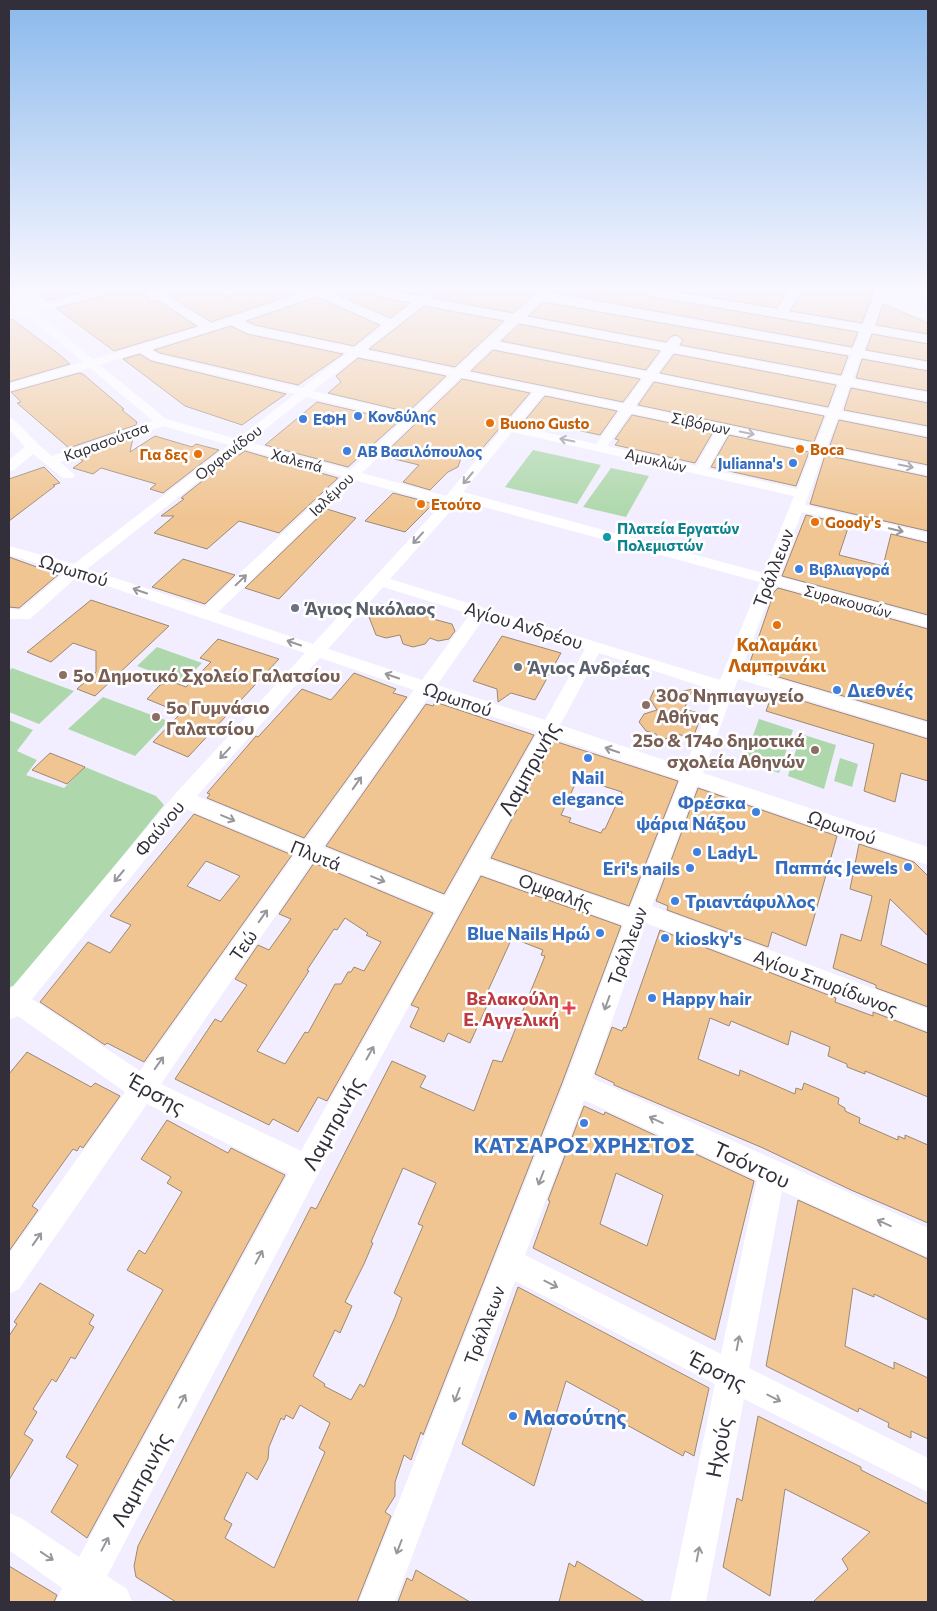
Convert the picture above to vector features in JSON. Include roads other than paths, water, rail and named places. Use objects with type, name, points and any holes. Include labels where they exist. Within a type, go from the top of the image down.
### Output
[{"type":"street","points":[[9,388],[77,367]]},
{"type":"street","name":"Χαλεπά","points":[[96,367],[162,422],[352,474],[453,498]]},
{"type":"street","points":[[197,367],[411,418]]},
{"type":"street","name":"Ορφανίδου","points":[[16,614],[76,570],[337,367]]},
{"type":"street","name":"Σιβόρων","points":[[430,367],[928,471]]},
{"type":"street","name":"Ιαλέμου","points":[[206,614],[464,367]]},
{"type":"street","points":[[606,367],[928,432]]},
{"type":"street","points":[[600,447],[657,367]]},
{"type":"street","points":[[767,367],[928,397]]},
{"type":"street","name":"Τράλλεων","points":[[377,1602],[577,1084],[638,916],[852,367]]},
{"type":"street","name":"Φαύνου","points":[[13,1005],[183,799],[453,498],[541,390]]},
{"type":"street","points":[[9,422],[33,447],[68,475]]},
{"type":"street","name":"Καρασούτσα","points":[[50,461],[162,422]]},
{"type":"street","name":"Αμυκλών","points":[[510,428],[701,470],[928,537]]},
{"type":"street","points":[[701,470],[724,428]]},
{"type":"street","points":[[9,466],[33,447]]},
{"type":"street","name":"Συρακουσών","points":[[453,498],[704,560],[768,580],[928,622]]},
{"type":"street","name":"Ωρωπού","points":[[9,550],[76,570],[928,856]]},
{"type":"street","name":"Αγίου Ανδρέου","points":[[379,581],[595,646],[726,688]]},
{"type":"street","name":"Τεώ","points":[[9,1279],[308,852],[480,612]]},
{"type":"street","name":"Λαμπρινής","points":[[79,1592],[306,1168],[595,646]]},
{"type":"street","points":[[733,671],[928,730]]},
{"type":"street","name":"Πλυτά","points":[[183,799],[308,852],[450,908]]},
{"type":"street","name":"Ωρωπού","points":[[907,849],[928,869]]},
{"type":"street","name":"Ομφαλής","points":[[475,863],[638,916]]},
{"type":"street","name":"Αγίου Σπυρίδωνος","points":[[638,916],[928,1020]]},
{"type":"street","name":"Έρσης","points":[[13,1005],[142,1088],[306,1168]]},
{"type":"street","name":"Τσόντου","points":[[577,1084],[772,1174],[928,1243]]},
{"type":"street","name":"Ηχούς","points":[[688,1602],[772,1174]]},
{"type":"street","name":"Έρσης","points":[[508,1262],[928,1476]]},
{"type":"street","points":[[9,1530],[79,1592],[114,1602]]},
{"type":"place","name":"Κονδύλης","points":[[358,416]]},
{"type":"place","name":"ΕΦΗ","points":[[303,419]]},
{"type":"place","name":"Buono Gusto","points":[[490,423]]},
{"type":"place","name":"Boca","points":[[800,449]]},
{"type":"place","name":"ΑΒ Βασιλόπουλος","points":[[347,451]]},
{"type":"place","name":"Για δες","points":[[198,454]]},
{"type":"place","name":"Julianna's","points":[[793,463]]},
{"type":"place","name":"Ετούτο","points":[[421,504]]},
{"type":"place","name":"Goody's","points":[[815,522]]},
{"type":"place","name":"Πλατεία Εργατών Πολεμιστών","points":[[607,537]]},
{"type":"place","name":"Βιβλιαγορά","points":[[799,569]]},
{"type":"place","name":"Άγιος Νικόλαος","points":[[295,608]]},
{"type":"place","name":"Καλαμάκι Λαμπρινάκι","points":[[777,625]]},
{"type":"place","name":"Άγιος Ανδρέας","points":[[518,667]]},
{"type":"place","name":"5ο Δημοτικό Σχολείο Γαλατσίου","points":[[63,675]]},
{"type":"place","name":"Διεθνές","points":[[837,690]]},
{"type":"place","name":"30ο Νηπιαγωγείο Αθήνας","points":[[646,705]]},
{"type":"place","name":"5ο Γυμνάσιο Γαλατσίου","points":[[156,717]]},
{"type":"place","name":"25ο & 174ο δημοτικά σχολεία Αθηνών","points":[[815,750]]},
{"type":"place","name":"Nail elegance","points":[[588,758]]},
{"type":"place","name":"Φρέσκα ψάρια Νάξου","points":[[756,812]]},
{"type":"place","name":"LadyL","points":[[697,852]]},
{"type":"place","name":"Παππάς Jewels","points":[[908,867]]},
{"type":"place","name":"Eri's nails","points":[[690,868]]},
{"type":"place","name":"Τριαντάφυλλος","points":[[675,901]]},
{"type":"place","name":"Blue Nails Ηρώ","points":[[600,933]]},
{"type":"place","name":"kiosky's","points":[[665,938]]},
{"type":"place","name":"Happy hair","points":[[652,998]]},
{"type":"place","name":"Βελακούλη Ε. Αγγελική","points":[[569,1008]]},
{"type":"place","name":"ΚΑΤΣΑΡΟΣ ΧΡΗΣΤΟΣ","points":[[584,1123]]},
{"type":"place","name":"Μασούτης","points":[[513,1416]]}]
